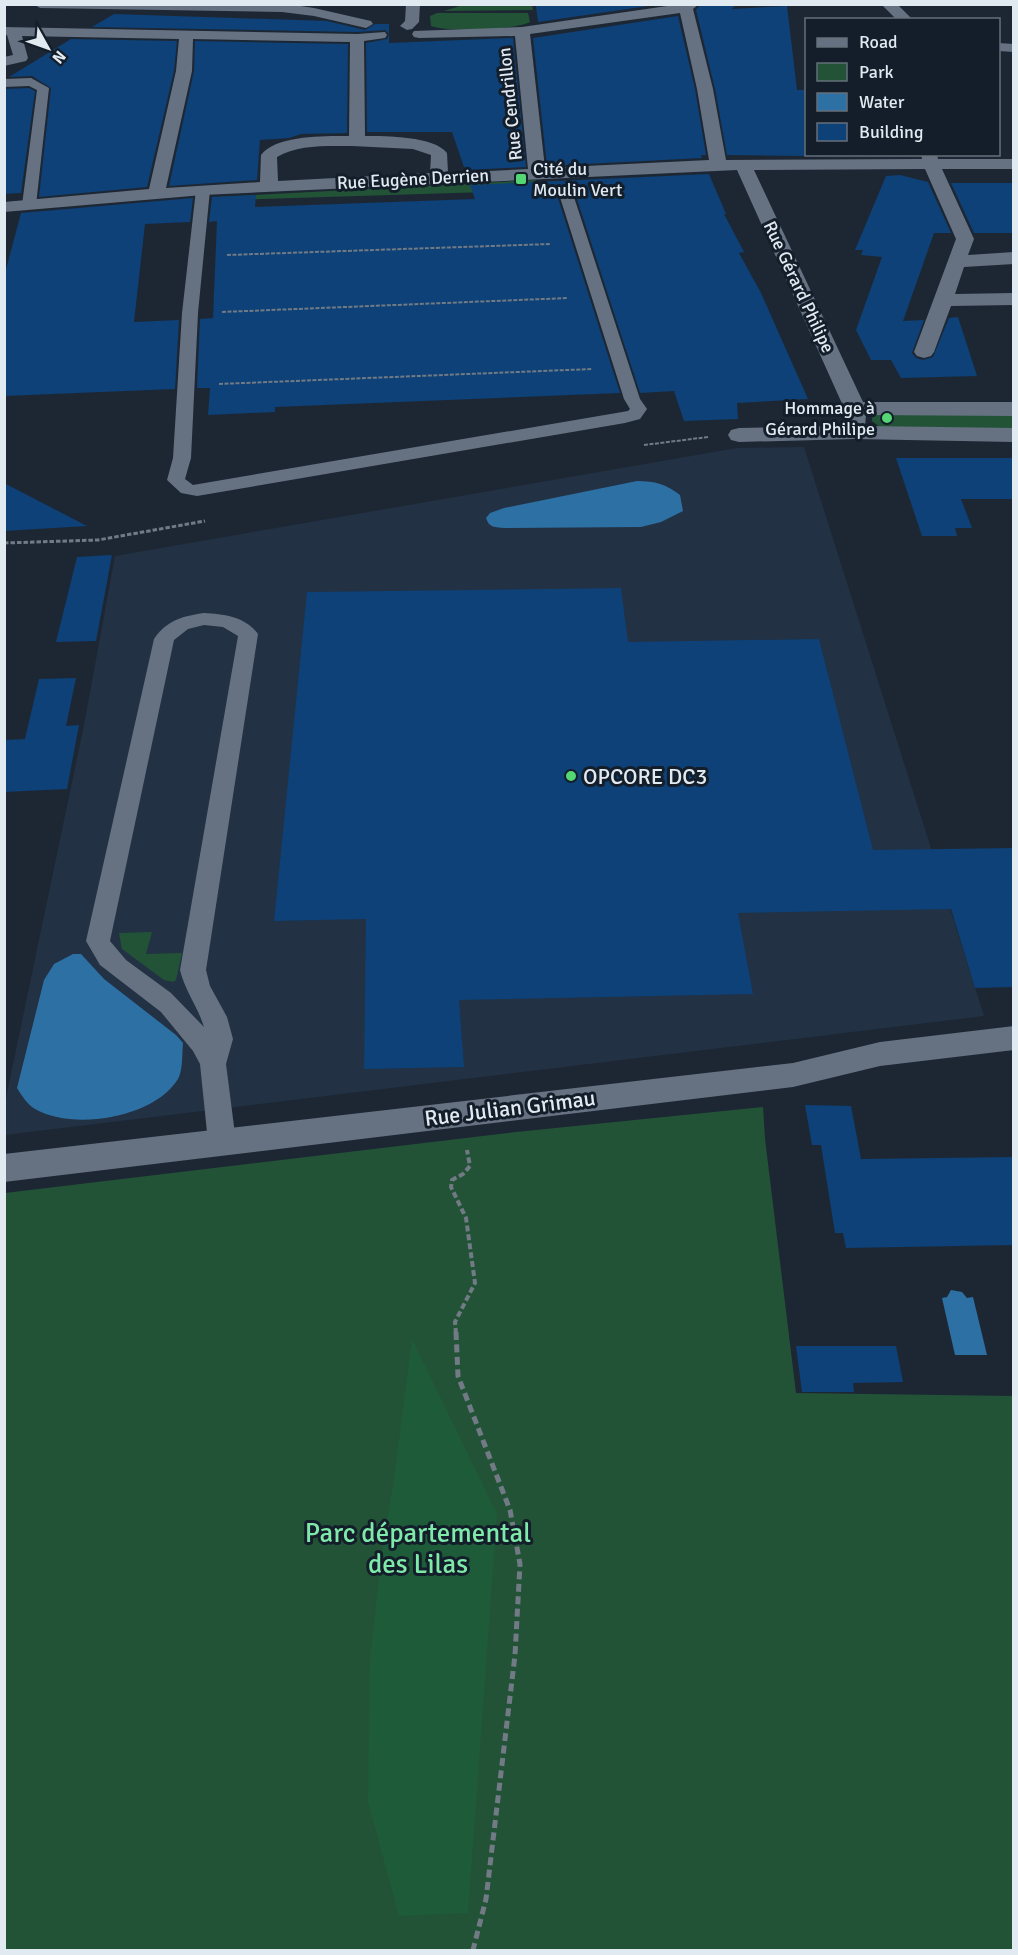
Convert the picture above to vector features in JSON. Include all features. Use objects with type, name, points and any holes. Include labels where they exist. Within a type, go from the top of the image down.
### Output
[{"type":"street","points":[[40,4],[283,6],[382,31]]},
{"type":"street","points":[[413,4],[413,30]]},
{"type":"street","points":[[888,4],[904,18]]},
{"type":"street","points":[[4,62],[21,58],[9,31],[357,38],[382,31],[522,31],[562,19],[628,10],[689,6],[718,165]]},
{"type":"street","name":"Rue Cendrillon","points":[[522,31],[537,173]]},
{"type":"street","points":[[158,193],[158,184],[184,70],[186,35]]},
{"type":"street","points":[[357,38],[357,142]]},
{"type":"street","points":[[268,186],[268,159],[274,151],[300,143],[407,142],[435,149],[439,153],[439,178]]},
{"type":"street","points":[[924,352],[964,239],[930,159]]},
{"type":"street","name":"Rue Eugène Derrien","points":[[4,207],[268,186],[718,165],[930,159],[1014,164]]},
{"type":"street","name":"Rue Gérard Philipe","points":[[743,165],[855,408],[854,432]]},
{"type":"street","points":[[956,262],[1014,258]]},
{"type":"street","points":[[988,260],[1014,287]]},
{"type":"street","points":[[942,300],[1014,299]]},
{"type":"street","points":[[855,408],[1014,409]]},
{"type":"street","points":[[739,435],[854,432],[1014,435]]},
{"type":"street","name":"Rue Julian Grimau","points":[[4,1168],[793,1075],[880,1054],[1014,1038]]},
{"type":"lane","points":[[4,83],[31,82],[43,88],[29,205]]},
{"type":"lane","points":[[203,190],[190,313],[182,458],[176,480],[187,489],[197,491],[625,418],[634,414],[639,409],[632,399],[565,191]]},
{"type":"lane","points":[[213,1064],[199,1037],[187,1024],[162,1000],[111,960],[102,951],[98,940],[164,639],[184,623],[199,620],[228,622],[242,627],[248,634],[193,969],[197,986],[214,1017],[219,1039],[213,1064],[222,1142]]},
{"type":"path","points":[[196,256],[580,243]]},
{"type":"path","points":[[190,313],[599,297]]},
{"type":"path","points":[[187,386],[623,368]]},
{"type":"path","points":[[467,1149],[470,1166],[463,1174],[452,1180],[451,1187],[466,1218],[475,1283],[455,1322],[458,1376],[510,1510],[520,1564],[515,1655],[486,1899],[473,1950]]},
{"type":"shaded area","points":[[804,447],[984,1016],[5,1135],[7,1093],[84,725],[115,556],[737,448]]},
{"type":"green space","points":[[463,5],[532,5],[533,10],[444,11]]},
{"type":"green space","points":[[437,13],[528,13],[530,22],[496,28],[439,28],[431,26],[430,16]]},
{"type":"green space","points":[[536,180],[529,190],[515,191],[234,200],[218,197]]},
{"type":"green space","points":[[878,413],[1013,414],[1013,430],[880,427],[872,421]]},
{"type":"green space","points":[[152,932],[146,954],[182,953],[176,980],[173,982],[164,980],[122,949],[119,933]]},
{"type":"green space","name":"Parc départemental des Lilas","points":[[763,1107],[796,1393],[1013,1396],[1013,1950],[5,1950],[5,1193],[516,1132]]},
{"type":"green space","points":[[412,1339],[497,1514],[468,1913],[399,1916],[368,1802],[370,1660],[381,1559]]},
{"type":"water","points":[[637,481],[660,484],[675,491],[680,495],[683,511],[661,522],[641,527],[505,528],[491,525],[486,518],[490,513],[504,508]]},
{"type":"water","points":[[73,954],[81,954],[104,979],[176,1035],[183,1043],[182,1066],[178,1079],[167,1092],[151,1103],[112,1117],[70,1119],[51,1116],[35,1109],[17,1088],[44,980],[54,964]]},
{"type":"water","points":[[951,1290],[962,1292],[967,1298],[973,1297],[987,1355],[955,1355],[942,1298],[947,1297]]},
{"type":"building","points":[[662,4],[538,22],[536,6]]},
{"type":"building","points":[[701,4],[736,4],[732,9],[787,6],[797,90],[805,90],[805,156],[727,155],[715,89],[696,10]]},
{"type":"building","points":[[114,14],[327,21],[365,30],[375,24],[389,24],[389,34],[385,30],[357,32],[92,27]]},
{"type":"building","points":[[678,16],[695,89],[706,155],[701,155],[702,158],[547,166],[533,38]]},
{"type":"building","points":[[389,34],[389,43],[513,38],[526,167],[465,170],[452,132],[367,132],[366,43],[387,39]]},
{"type":"building","points":[[71,39],[177,41],[174,71],[147,187],[39,197],[51,88],[32,76],[9,77]]},
{"type":"building","points":[[195,41],[348,44],[347,133],[301,134],[289,138],[260,140],[257,180],[169,186],[194,71]]},
{"type":"building","points":[[29,88],[35,91],[21,193],[4,194],[4,89]]},
{"type":"building","points":[[709,174],[726,214],[724,214],[744,252],[739,253],[761,293],[808,399],[737,403],[738,419],[684,421],[674,391],[640,393],[574,190],[564,185],[556,192],[620,393],[275,407],[275,412],[208,415],[210,388],[197,388],[200,319],[213,318],[217,221],[209,222],[212,197],[256,195],[255,207],[475,199],[470,185]]},
{"type":"building","points":[[900,175],[928,182],[951,233],[934,233],[903,321],[924,320],[912,353],[916,358],[923,360],[933,357],[949,318],[958,317],[977,376],[901,378],[891,360],[871,360],[856,330],[882,257],[861,255],[863,250],[855,250],[886,176]]},
{"type":"building","points":[[951,183],[1014,183],[1014,233],[974,233]]},
{"type":"building","points":[[193,198],[190,222],[145,224],[134,322],[179,320],[175,389],[4,396],[4,277],[21,213]]},
{"type":"building","points":[[896,458],[1014,458],[1014,499],[961,499],[972,528],[955,528],[957,536],[922,536]]},
{"type":"building","points":[[4,483],[87,526],[4,531]]},
{"type":"building","points":[[112,555],[96,641],[56,642],[77,557]]},
{"type":"building","name":"OPCORE DC3","points":[[621,588],[628,642],[819,639],[873,850],[1014,848],[1014,987],[975,988],[951,909],[738,913],[753,994],[459,1000],[464,1067],[364,1069],[366,919],[274,921],[307,592]]},
{"type":"building","points":[[76,678],[66,726],[79,725],[67,789],[4,792],[4,740],[25,739],[39,679]]},
{"type":"building","points":[[805,1105],[851,1106],[861,1159],[1014,1157],[1014,1245],[846,1248],[843,1233],[835,1233],[821,1145],[812,1145]]},
{"type":"building","points":[[796,1346],[896,1346],[903,1382],[853,1383],[854,1392],[802,1392]]},
{"type":"place","name":"Cité du Moulin Vert","points":[[521,179]]},
{"type":"place","name":"Hommage à Gérard Philipe","points":[[887,418]]},
{"type":"place","name":"OPCORE DC3","points":[[571,776]]}]
